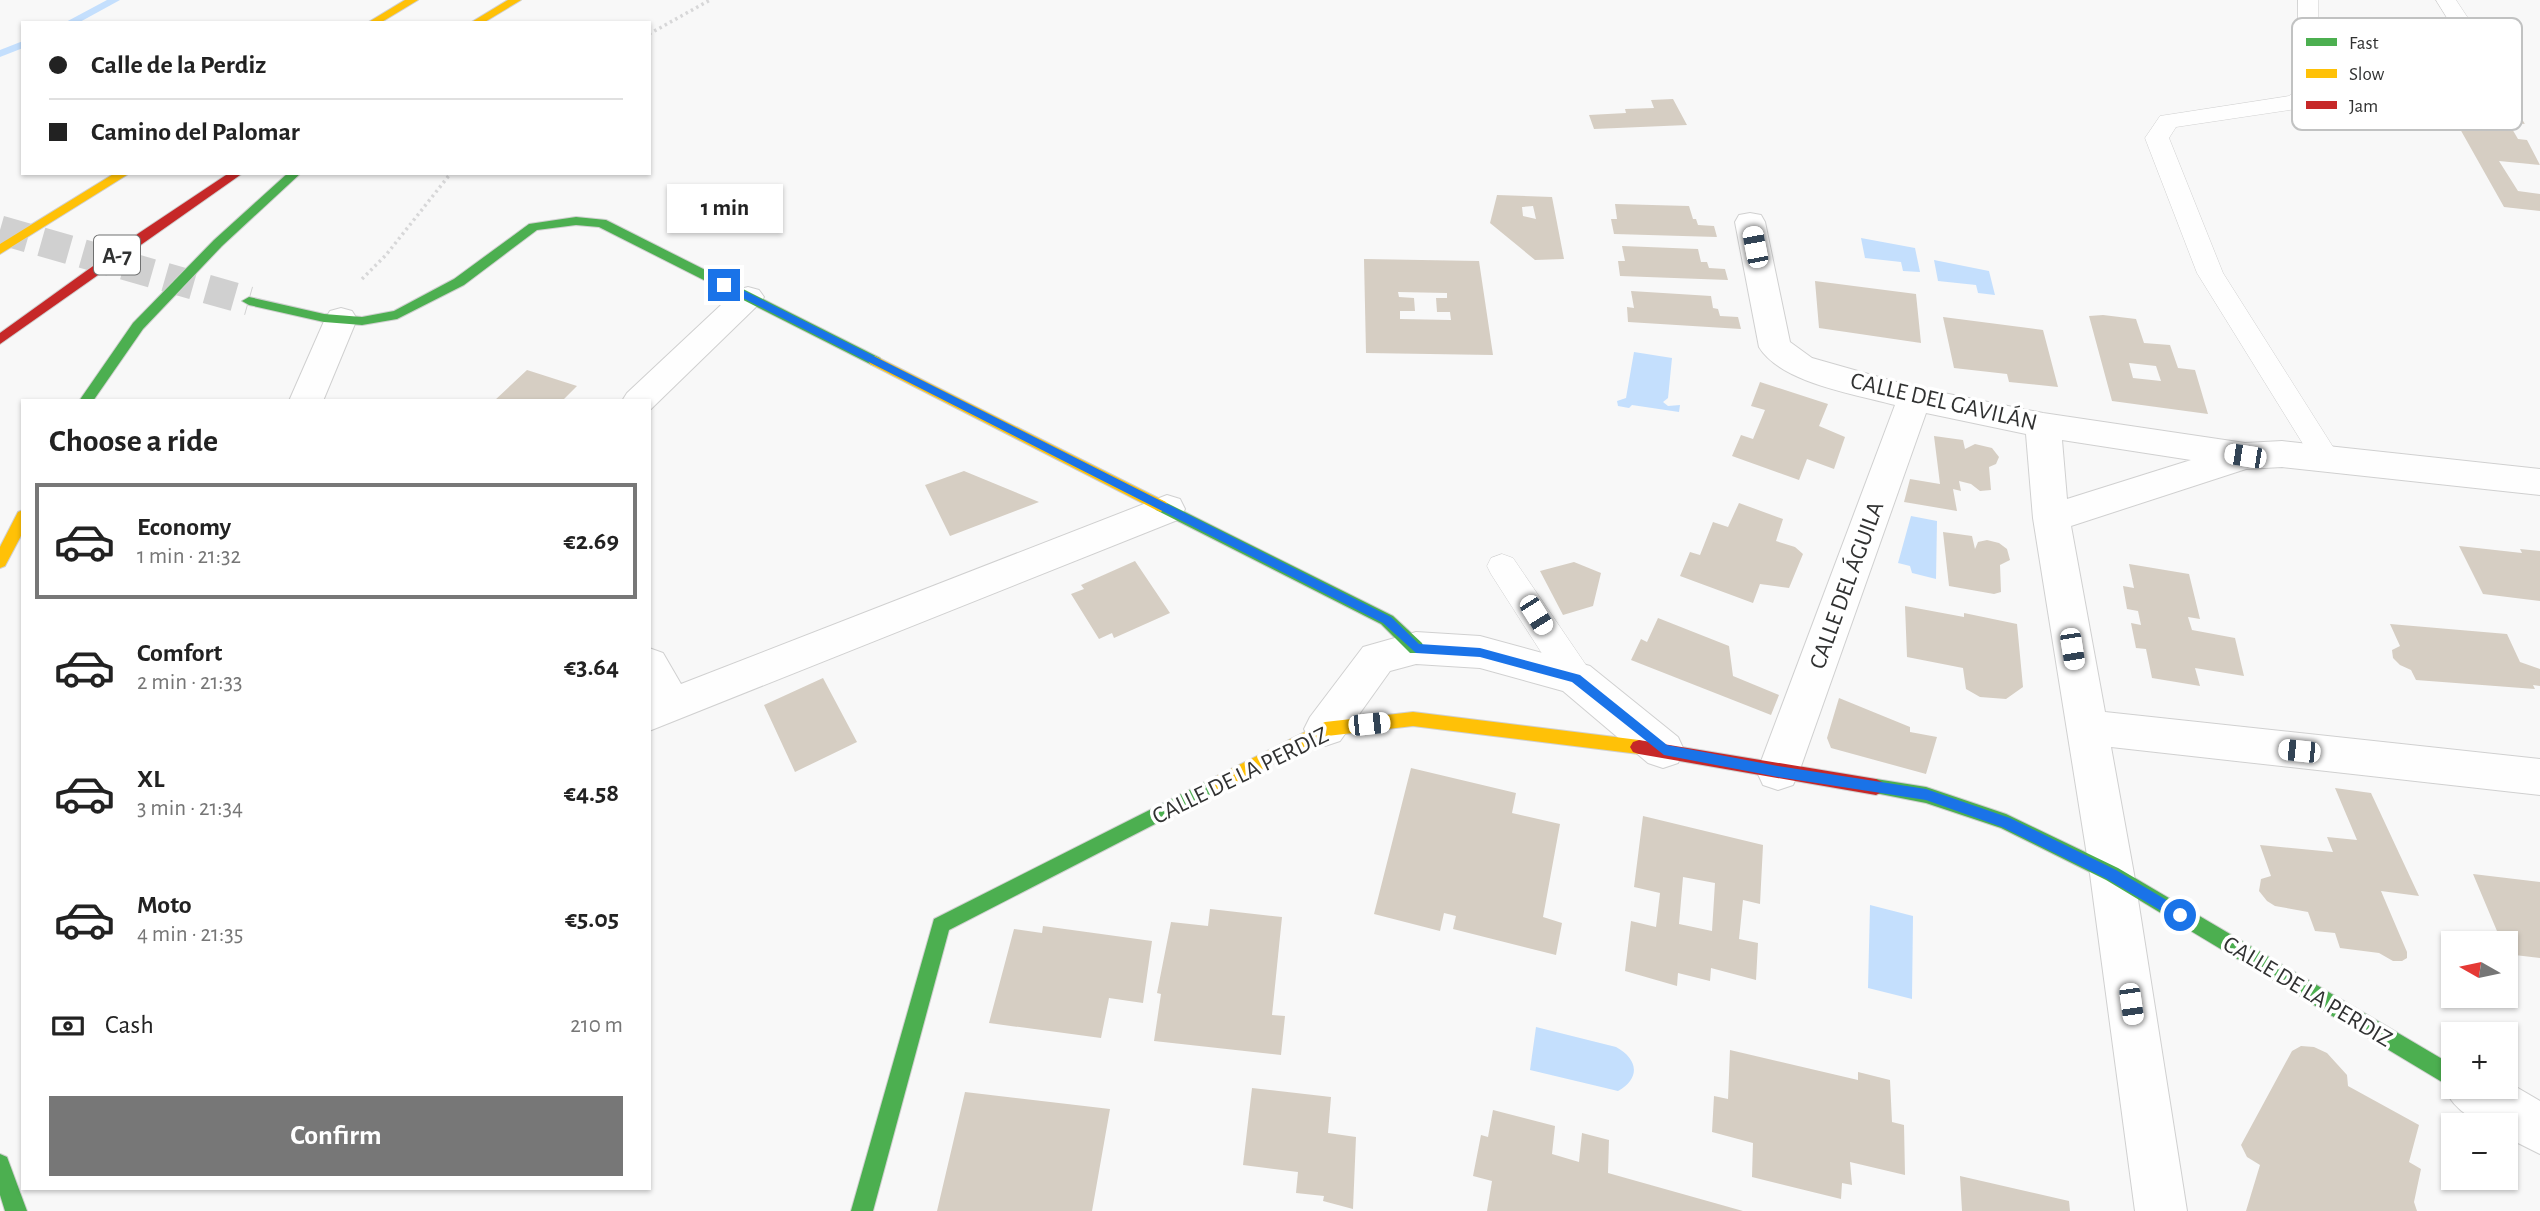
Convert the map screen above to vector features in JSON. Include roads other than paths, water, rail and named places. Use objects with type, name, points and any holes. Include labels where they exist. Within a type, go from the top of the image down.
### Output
[{"type":"main road","points":[[376,21],[413,0]]},
{"type":"main road","points":[[478,21],[516,0]]},
{"type":"main road","points":[[0,250],[121,175]]},
{"type":"main road","name":"A-7","points":[[0,340],[143,236],[234,175]]},
{"type":"main road","points":[[87,399],[138,326],[218,243],[293,175]]},
{"type":"main road","points":[[249,301],[333,318],[362,321],[397,315],[460,282],[533,227],[576,221],[601,223],[1387,620],[1416,648]]},
{"type":"main road","points":[[0,562],[21,520]]},
{"type":"main road","name":"CALLE DE LA PERDIZ","points":[[862,1211],[941,925],[1325,729],[1413,719],[1664,750],[1778,772],[1926,795],[2006,822],[2112,874],[2441,1070]]},
{"type":"main road","points":[[0,1164],[16,1211]]},
{"type":"street","name":"CALLE DEL GAVILÁN","points":[[1750,222],[1775,347],[1800,366],[1914,399],[2043,425],[2245,456],[2282,454],[2540,482]]},
{"type":"street","points":[[641,399],[748,297]]},
{"type":"street","points":[[307,399],[333,318]]},
{"type":"street","name":"CALLE DEL ÁGUILA","points":[[1778,772],[1914,399]]},
{"type":"street","points":[[2043,425],[2051,518],[2112,874],[2161,1211]]},
{"type":"street","name":"CALLE DEL GAVILÁN","points":[[2051,518],[2245,456]]},
{"type":"street","points":[[651,672],[661,709],[1167,509]]},
{"type":"street","points":[[1325,729],[1377,658],[1416,648],[1480,653],[1576,678],[1664,750]]},
{"type":"street","points":[[2085,727],[2540,777]]},
{"type":"street","points":[[2489,1099],[2540,1129]]},
{"type":"lane","points":[[2308,0],[2308,18]]},
{"type":"lane","points":[[2446,0],[2458,18]]},
{"type":"lane","points":[[2292,103],[2168,121],[2157,138],[2210,273],[2326,458]]},
{"type":"lane","points":[[1502,566],[1576,678]]},
{"type":"water","points":[[1861,238],[1915,248],[1920,272],[1903,271],[1901,262],[1865,258]]},
{"type":"water","points":[[1934,260],[1989,271],[1995,295],[1978,293],[1976,285],[1938,281]]},
{"type":"water","points":[[1634,352],[1672,358],[1668,398],[1663,402],[1668,406],[1680,405],[1679,412],[1632,405],[1629,408],[1618,406],[1617,401],[1626,398]]},
{"type":"water","points":[[1911,516],[1937,521],[1936,579],[1912,573],[1910,566],[1898,563]]},
{"type":"water","points":[[1870,905],[1913,916],[1912,999],[1868,988]]},
{"type":"water","points":[[1536,1027],[1616,1047],[1629,1057],[1634,1069],[1633,1075],[1618,1091],[1530,1070]]},
{"type":"waterway","points":[[73,21],[115,0]]},
{"type":"waterway","points":[[0,54],[21,45]]},
{"type":"tunnel","points":[[0,230],[249,301]]}]
